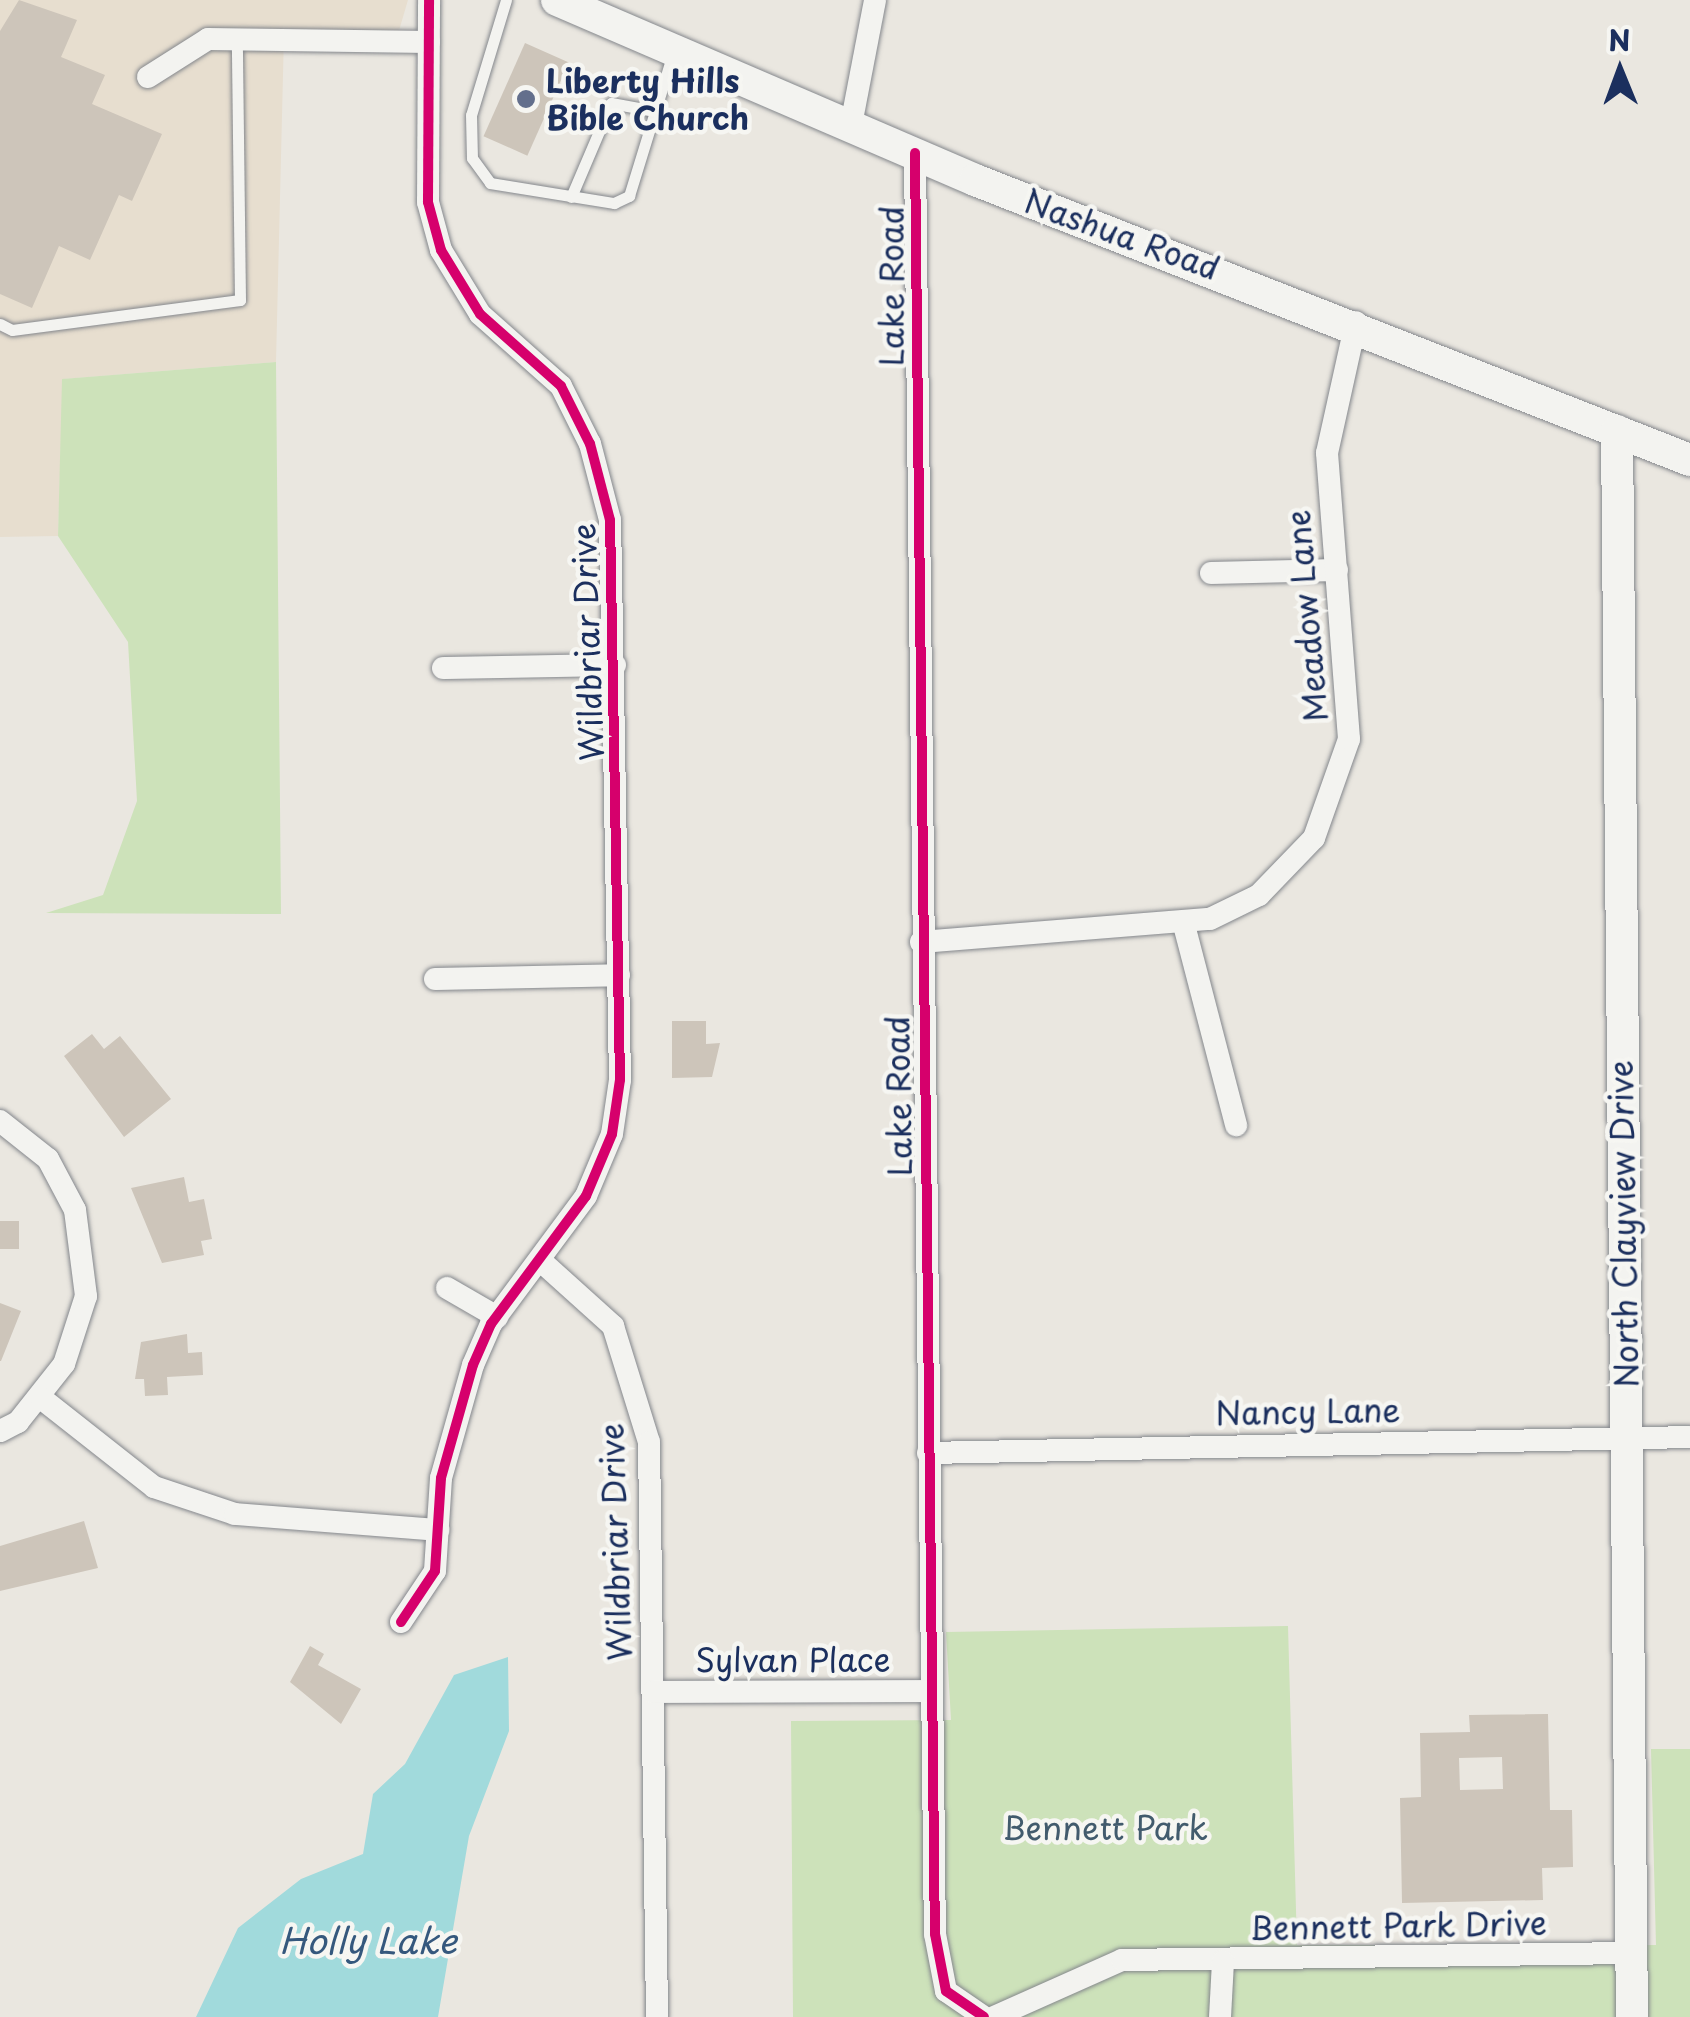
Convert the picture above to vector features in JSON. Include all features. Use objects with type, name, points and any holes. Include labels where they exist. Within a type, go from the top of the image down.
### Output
[{"type":"street","name":"Wildbriar Drive","points":[[429,0],[433,226],[464,294],[561,386],[590,444],[610,520],[616,665],[619,975],[612,1134],[586,1196],[542,1262],[614,1326],[639,1392],[652,1468],[657,2017]]},
{"type":"street","name":"Nashua Road","points":[[557,0],[915,153],[1356,322],[1690,460]]},
{"type":"street","points":[[851,125],[875,0]]},
{"type":"street","points":[[148,77],[208,39],[429,42]]},
{"type":"street","name":"Lake Road","points":[[915,153],[928,1453],[938,1970],[956,2002],[984,2017]]},
{"type":"street","name":"Meadow Lane","points":[[922,942],[1184,926],[1258,895],[1298,860],[1327,814],[1350,707],[1327,453],[1356,322]]},
{"type":"street","name":"North Clayview Drive","points":[[1617,431],[1632,2017]]},
{"type":"street","points":[[1211,573],[1337,570]]},
{"type":"street","points":[[443,668],[616,665]]},
{"type":"street","points":[[1184,926],[1236,1124]]},
{"type":"street","points":[[435,979],[619,975]]},
{"type":"street","points":[[0,1121],[48,1159],[74,1210],[86,1265],[80,1325],[41,1398],[0,1431]]},
{"type":"street","points":[[401,1622],[428,1592],[446,1459],[496,1318],[542,1262]]},
{"type":"street","points":[[447,1288],[496,1318]]},
{"type":"street","points":[[41,1398],[154,1487],[235,1514],[438,1530]]},
{"type":"street","name":"Nancy Lane","points":[[928,1453],[1690,1438]]},
{"type":"street","name":"Sylvan Place","points":[[653,1692],[932,1691]]},
{"type":"street","name":"Bennett Park Drive","points":[[1220,2017],[1224,1960],[1631,1954]]},
{"type":"street","points":[[994,2017],[1122,1960],[1224,1960]]},
{"type":"lane","points":[[506,0],[471,115],[472,158],[490,183],[614,204],[629,196],[660,112],[674,52]]},
{"type":"lane","points":[[0,324],[12,330],[240,300],[237,42]]},
{"type":"lane","points":[[571,197],[611,103],[660,112]]},
{"type":"shaded area","points":[[0,0],[408,0],[398,34],[284,34],[276,362],[63,379],[58,536],[0,537]]},
{"type":"green space","points":[[276,362],[281,914],[46,913],[103,895],[137,801],[128,642],[58,536],[62,379]]},
{"type":"green space","name":"Bennett Park","points":[[1288,1626],[1297,1945],[1656,1945],[1651,1749],[1690,1749],[1690,2017],[793,2017],[791,1721],[951,1720],[946,1632]]},
{"type":"water","name":"Holly Lake","points":[[508,1657],[509,1731],[469,1836],[438,2017],[196,2017],[238,1928],[301,1879],[363,1854],[373,1794],[405,1764],[454,1675]]},
{"type":"building","points":[[19,0],[77,20],[61,57],[105,75],[92,104],[162,134],[132,201],[119,195],[90,260],[59,246],[32,308],[0,294],[0,31]]},
{"type":"building","name":"Liberty Hills Bible Church","points":[[525,43],[569,63],[527,156],[484,136]]},
{"type":"building","points":[[672,1021],[706,1021],[706,1044],[720,1043],[712,1077],[672,1078]]},
{"type":"building","points":[[92,1034],[104,1049],[120,1036],[171,1099],[124,1137],[64,1056]]},
{"type":"building","points":[[184,1177],[189,1202],[204,1199],[212,1239],[201,1241],[204,1255],[162,1263],[131,1188]]},
{"type":"building","points":[[0,1221],[19,1221],[19,1249],[0,1249]]},
{"type":"building","points":[[0,1303],[21,1311],[1,1361],[0,1361]]},
{"type":"building","points":[[187,1334],[188,1353],[202,1352],[203,1375],[167,1377],[168,1395],[145,1396],[144,1379],[135,1379],[141,1342]]},
{"type":"building","points":[[84,1521],[98,1568],[0,1591],[0,1546]]},
{"type":"building","points":[[310,1646],[324,1654],[318,1665],[361,1689],[341,1724],[290,1682]]},
{"type":"building","points":[[1548,1714],[1550,1810],[1572,1810],[1573,1867],[1542,1868],[1543,1900],[1402,1903],[1400,1798],[1421,1797],[1420,1733],[1470,1732],[1469,1715]],"holes":[[[1502,1757],[1503,1789],[1460,1790],[1459,1758]]]},
{"type":"cycle path","points":[[401,1622],[435,1571],[441,1478],[473,1365],[491,1324],[586,1196],[612,1134],[620,1080],[610,520],[590,444],[561,386],[480,314],[441,250],[428,202],[429,0]]},
{"type":"cycle path","points":[[915,153],[935,1934],[946,1991],[984,2017]]},
{"type":"place","name":"Liberty Hills Bible Church","points":[[526,99]]}]
